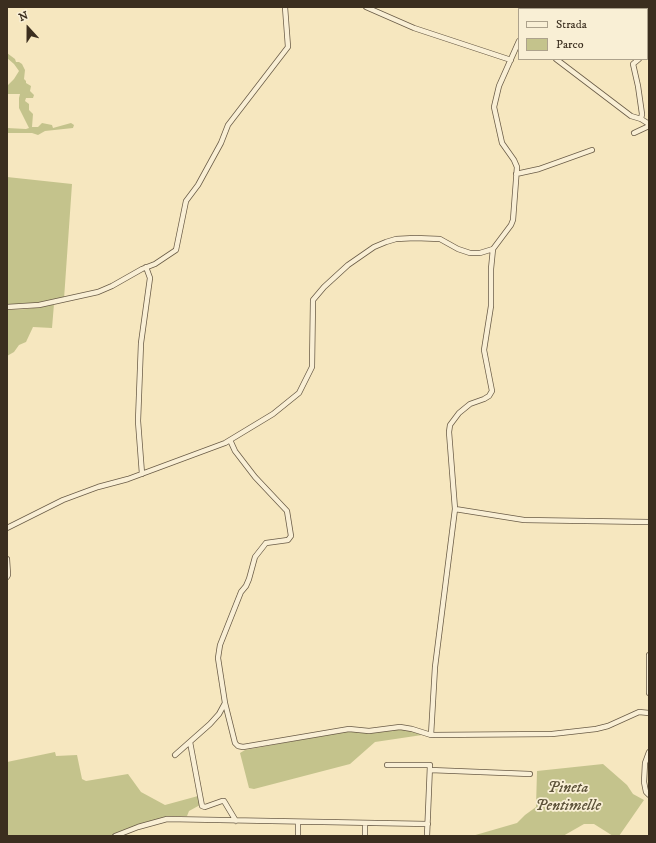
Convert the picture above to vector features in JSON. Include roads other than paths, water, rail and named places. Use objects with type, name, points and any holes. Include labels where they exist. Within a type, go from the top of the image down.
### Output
[{"type":"street","points":[[7,308],[39,305],[98,292],[146,267],[155,264],[176,250],[186,202],[198,185],[221,143],[228,125],[288,47],[286,7]]},
{"type":"street","points":[[366,7],[414,28],[511,60]]},
{"type":"street","points":[[431,735],[435,667],[455,509],[449,432],[450,425],[454,419],[465,408],[470,404],[489,396],[492,391],[484,350],[491,306],[491,269],[493,249],[512,225],[516,174],[515,162],[502,143],[494,106],[499,86],[518,48]]},
{"type":"street","points":[[557,60],[631,116],[641,119],[649,125],[634,133]]},
{"type":"street","points":[[638,60],[633,64],[638,86],[642,114],[641,119]]},
{"type":"street","points":[[516,174],[540,169],[592,150]]},
{"type":"street","points":[[7,528],[63,500],[98,487],[142,474],[230,440],[273,414],[300,393],[312,367],[313,300],[348,265],[374,247],[396,239],[415,238],[440,239],[458,249],[470,253],[480,253],[493,249]]},
{"type":"street","points":[[142,474],[138,421],[141,343],[150,278],[146,267]]},
{"type":"street","points":[[230,440],[235,450],[255,477],[287,510],[291,536],[288,540],[266,543],[255,557],[246,586],[241,592],[220,645],[218,658],[225,703],[235,743],[238,746],[243,747],[349,729],[369,730],[400,727],[431,735],[563,733],[596,729],[608,726],[639,712],[649,713]]},
{"type":"street","points":[[455,509],[524,520],[649,522]]},
{"type":"street","points":[[7,559],[7,577]]},
{"type":"street","points":[[649,655],[649,693]]},
{"type":"street","points":[[175,755],[219,714],[225,703]]},
{"type":"street","points":[[190,742],[202,806],[205,807],[224,801],[236,821]]},
{"type":"street","points":[[649,752],[645,763],[644,782],[646,792],[649,795]]},
{"type":"street","points":[[387,765],[430,765],[427,836]]},
{"type":"street","points":[[430,770],[530,774]]},
{"type":"street","points":[[116,836],[138,827],[167,819],[428,824]]},
{"type":"street","points":[[298,822],[298,836]]},
{"type":"street","points":[[365,823],[365,836]]},
{"type":"park label","name":"Pineta Pentimelle","points":[[568,798]]}]
